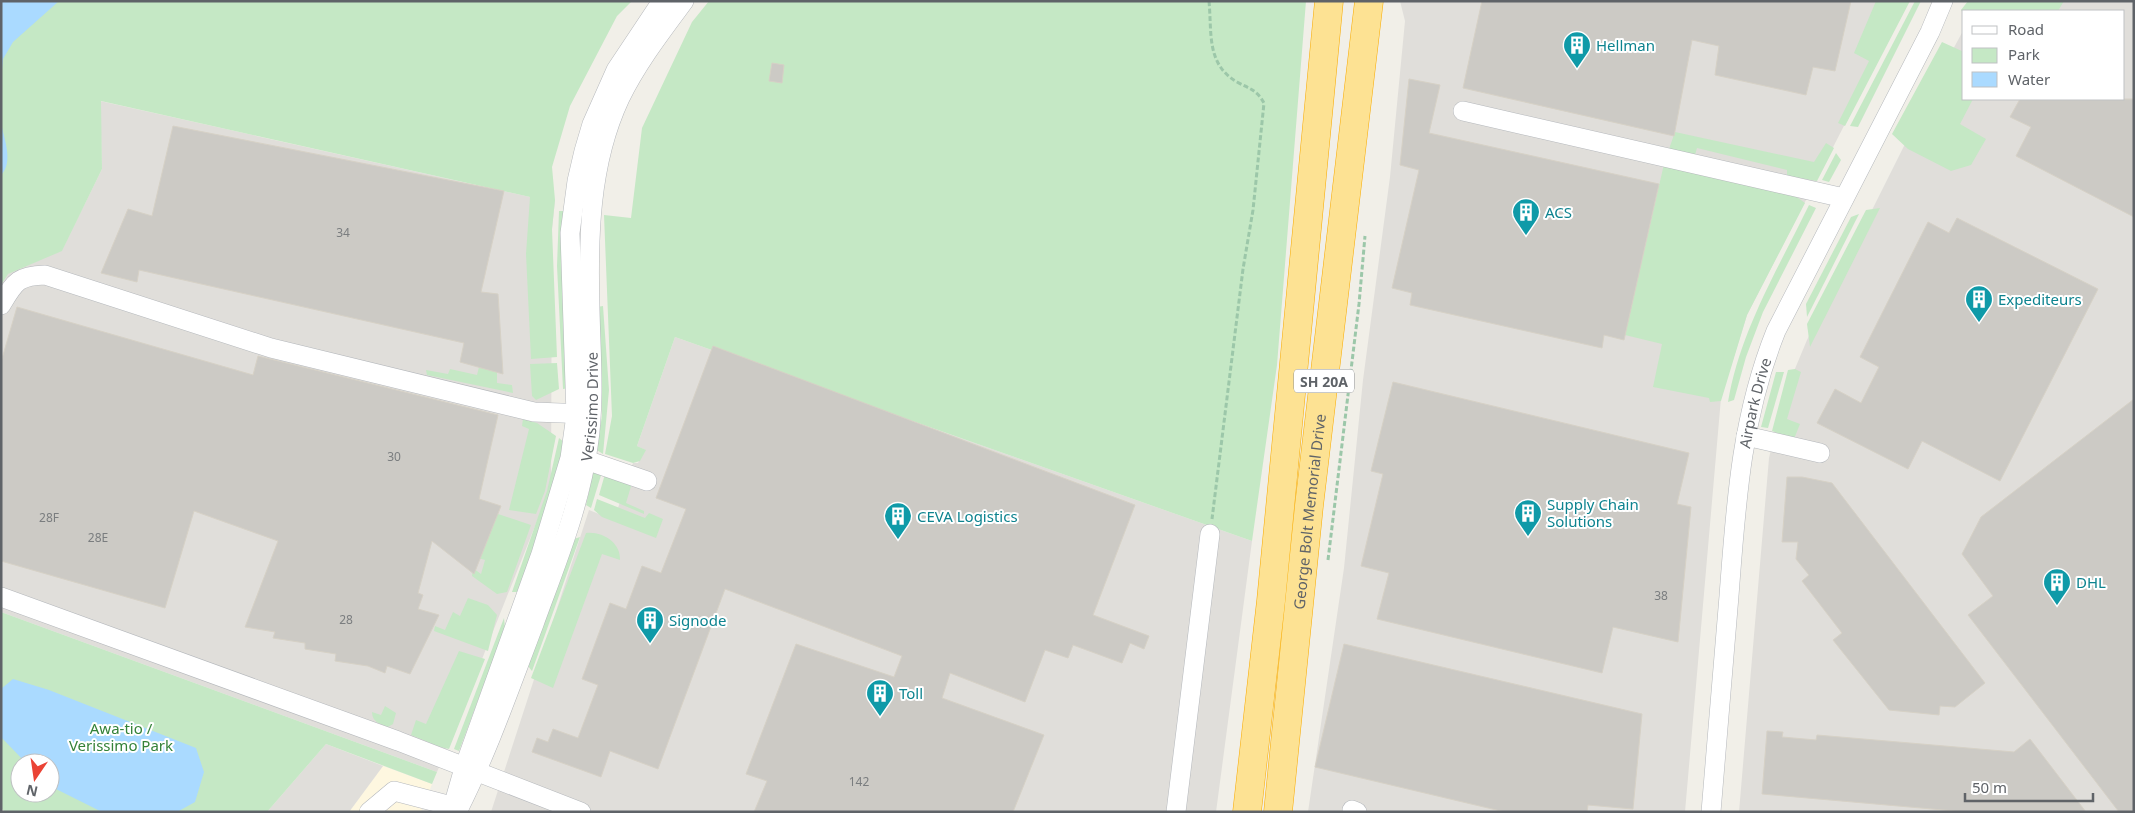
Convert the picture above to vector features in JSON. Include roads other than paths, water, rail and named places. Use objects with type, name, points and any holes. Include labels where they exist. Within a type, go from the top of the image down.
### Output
[{"type":"highway","name":"George Bolt Memorial Drive","points":[[1248,812],[1271,601],[1329,1]]},
{"type":"highway","name":"George Bolt Memorial Drive","points":[[1278,812],[1309,506],[1369,1]]},
{"type":"street","name":"Verissimo Drive","points":[[455,810],[565,538],[580,492],[586,460],[570,233],[577,181],[592,124],[616,70],[662,1]]},
{"type":"street","name":"Verissimo Drive","points":[[470,770],[556,509],[584,415],[592,198],[598,164],[611,122],[630,81],[654,40],[684,1]]},
{"type":"street","name":"Airpark Drive","points":[[1711,812],[1736,506],[1746,436],[1761,369],[1770,346],[1930,32],[1943,1]]},
{"type":"street","name":"Airpark Drive","points":[[1930,32],[1956,1]]},
{"type":"street","points":[[1463,111],[1844,198]]},
{"type":"street","points":[[1,306],[13,284],[25,276],[45,276],[271,348],[534,412],[584,415]]},
{"type":"street","points":[[1746,436],[1820,453]]},
{"type":"street","points":[[586,460],[647,481]]},
{"type":"street","points":[[1176,812],[1210,534]]},
{"type":"street","points":[[1,597],[398,741],[581,812]]},
{"type":"street","points":[[369,812],[394,791],[455,810]]},
{"type":"water","points":[[1,1],[59,1],[13,42],[3,59],[1,80]]},
{"type":"water","points":[[1,123],[8,157],[5,170],[1,175]]},
{"type":"water","points":[[13,679],[49,690],[196,748],[204,772],[195,802],[177,812],[102,812],[60,791],[60,753],[16,753],[1,737],[1,689]]},
{"type":"place","name":"Hellman","points":[[1577,69]]},
{"type":"place","name":"ACS","points":[[1526,236]]},
{"type":"place","name":"Expediteurs","points":[[1979,323]]},
{"type":"place","name":"Supply Chain Solutions","points":[[1528,537]]},
{"type":"place","name":"CEVA Logistics","points":[[898,540]]},
{"type":"place","name":"DHL","points":[[2057,606]]},
{"type":"place","name":"Signode","points":[[650,644]]},
{"type":"place","name":"Toll","points":[[880,717]]},
{"type":"park label","name":"Awa-tio / Verissimo Park","points":[[121,736]]}]
